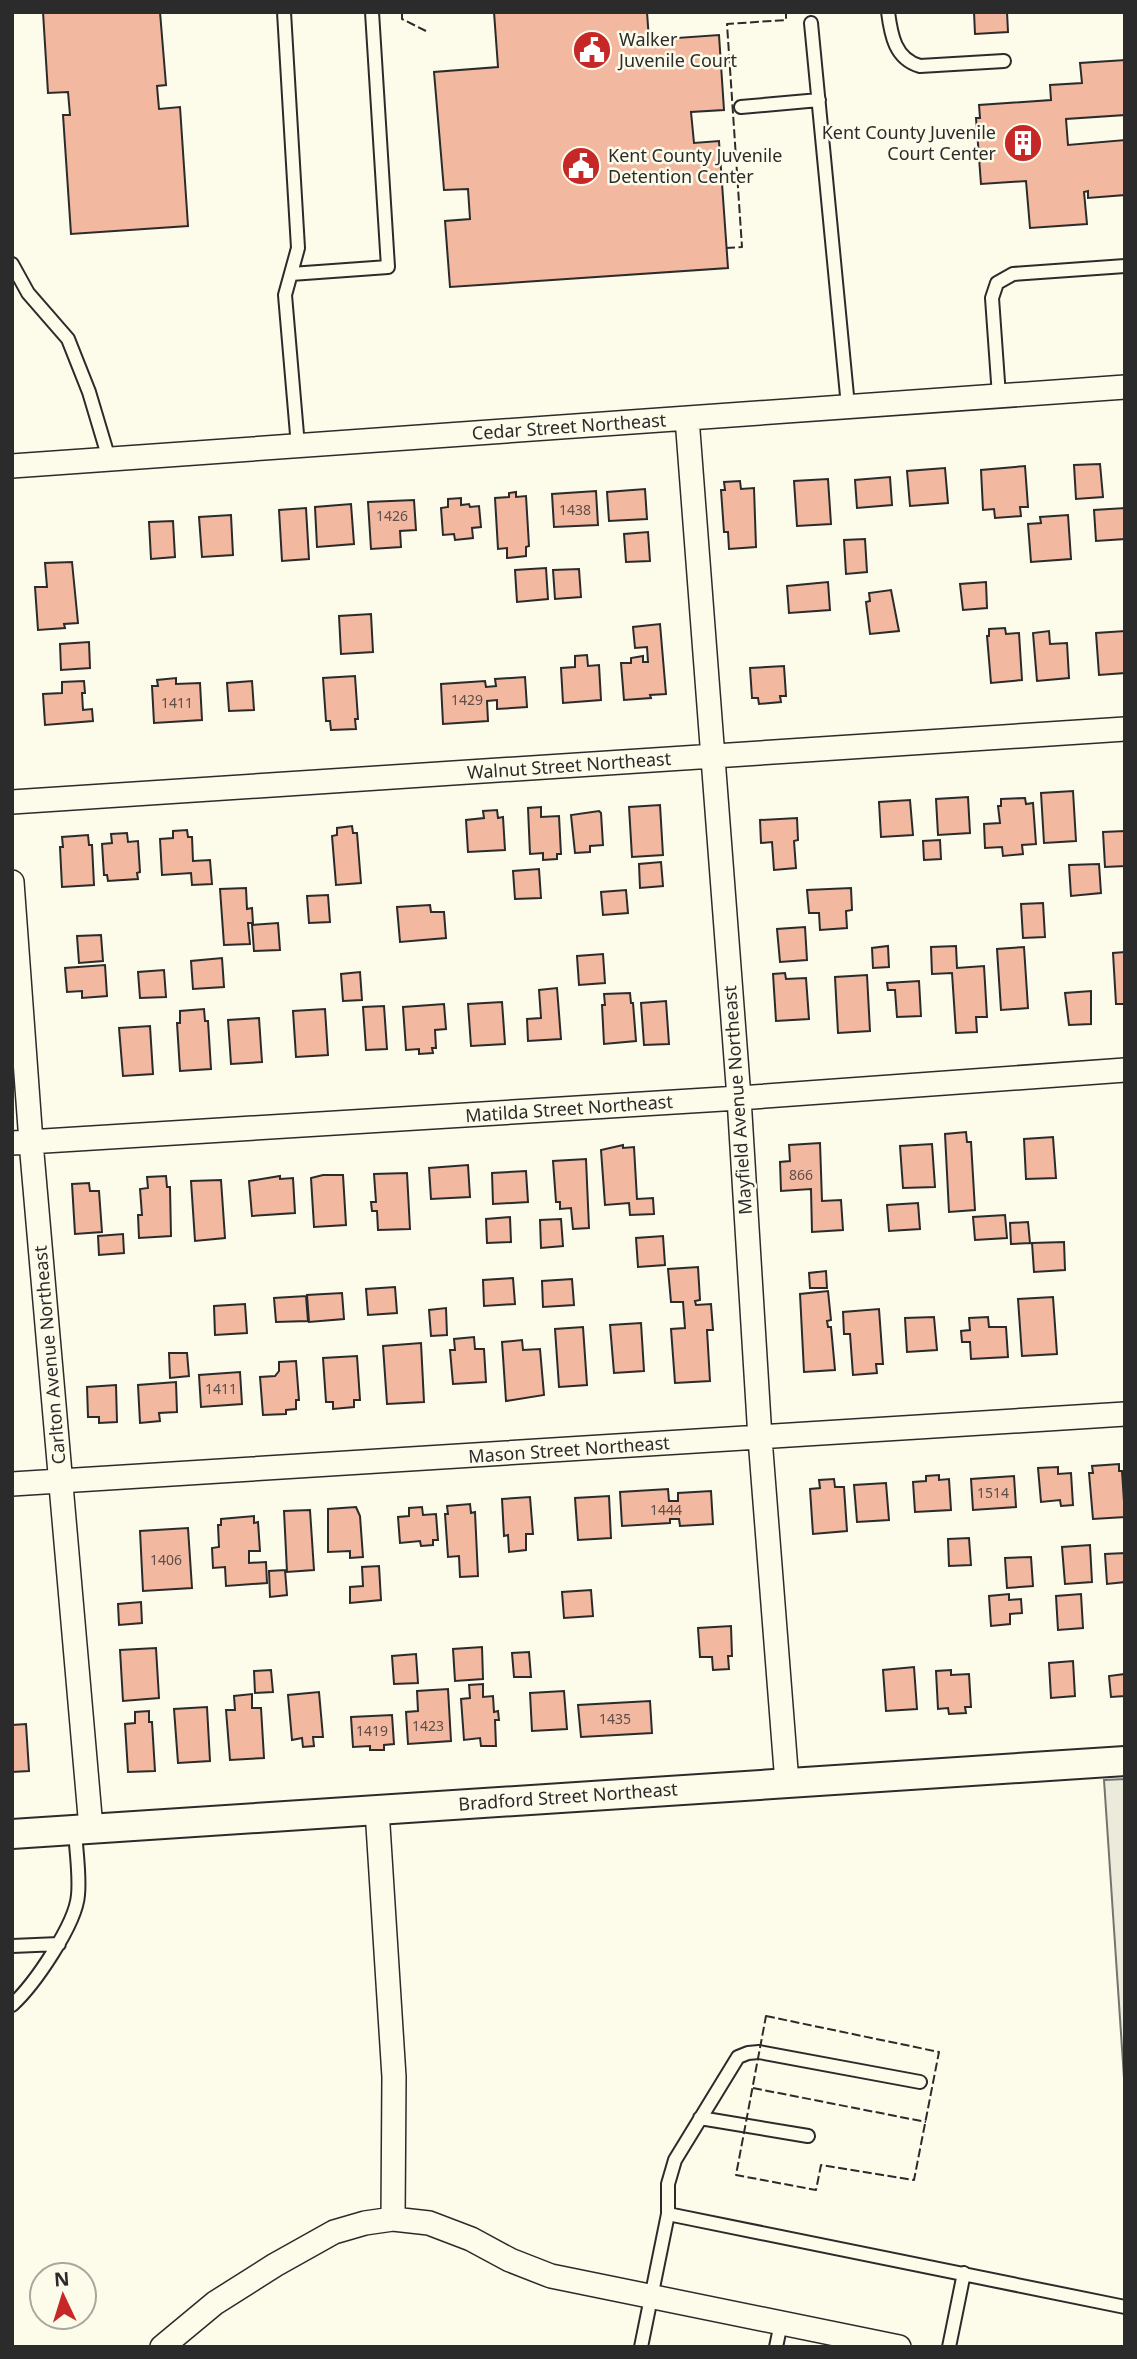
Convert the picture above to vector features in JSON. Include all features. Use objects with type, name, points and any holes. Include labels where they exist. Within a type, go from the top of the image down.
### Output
[{"type":"street","name":"Cedar Street Northeast","points":[[12,466],[1125,387]]},
{"type":"street","name":"Mayfield Avenue Northeast","points":[[687,418],[739,1098],[760,1438],[787,1783]]},
{"type":"street","name":"Walnut Street Northeast","points":[[12,802],[1125,729]]},
{"type":"street","name":"Carlton Avenue Northeast","points":[[12,882],[22,1142],[61,1481],[83,1828]]},
{"type":"street","name":"Matilda Street Northeast","points":[[22,1142],[739,1098],[1125,1070]]},
{"type":"street","name":"Mason Street Northeast","points":[[12,1484],[1125,1414]]},
{"type":"street","name":"Bradford Street Northeast","points":[[12,1833],[1125,1761]]},
{"type":"street","points":[[377,1810],[394,2077],[393,2219]]},
{"type":"street","points":[[162,2347],[215,2303],[275,2264],[334,2232],[365,2223],[393,2219],[429,2223],[551,2276],[899,2347]]},
{"type":"lane","points":[[284,12],[299,248],[285,295],[298,446]]},
{"type":"lane","points":[[291,274],[388,267],[372,12]]},
{"type":"lane","points":[[888,12],[894,41],[903,57],[911,63],[920,66],[1003,61]]},
{"type":"lane","points":[[811,23],[848,406]]},
{"type":"lane","points":[[741,107],[819,100]]},
{"type":"lane","points":[[12,264],[27,293],[68,339],[89,392],[109,459]]},
{"type":"lane","points":[[999,396],[992,298],[997,284],[1013,274],[1125,266]]},
{"type":"lane","points":[[12,2005],[59,1944],[71,1920],[79,1896],[83,1828]]},
{"type":"lane","points":[[12,1946],[59,1944]]},
{"type":"lane","points":[[641,2347],[668,2214],[668,2184],[675,2160],[738,2057],[760,2052],[920,2082]]},
{"type":"lane","points":[[700,2118],[808,2136]]},
{"type":"lane","points":[[668,2214],[1125,2307]]},
{"type":"lane","points":[[949,2347],[964,2273]]},
{"type":"lane","points":[[776,2347],[781,2323]]},
{"type":"shaded area","points":[[1125,1779],[1125,2093],[1104,1780]]},
{"type":"building","points":[[43,12],[160,12],[166,85],[157,86],[159,109],[180,107],[188,226],[71,234],[63,115],[70,115],[68,92],[48,93]]},
{"type":"building","name":"Kent County Juvenile Detention Center","points":[[494,12],[647,12],[649,40],[719,35],[724,110],[691,112],[694,143],[719,141],[728,268],[450,287],[445,221],[470,219],[468,189],[444,190],[434,72],[498,67]]},
{"type":"building","points":[[974,12],[1007,12],[1008,32],[975,34]]},
{"type":"building","name":"Kent County Juvenile Court Center","points":[[1125,60],[1125,115],[1066,119],[1068,145],[1125,140],[1125,195],[1088,198],[1088,191],[1084,192],[1087,224],[1030,228],[1026,181],[981,184],[976,118],[980,118],[979,105],[1051,100],[1050,85],[1082,83],[1080,63]]},
{"type":"building","points":[[1100,464],[1103,497],[1076,499],[1074,465]]},
{"type":"building","points":[[1025,466],[1028,507],[1020,507],[1021,516],[995,518],[994,509],[983,510],[981,470]]},
{"type":"building","points":[[945,468],[948,503],[910,506],[907,471]]},
{"type":"building","points":[[890,477],[892,505],[857,508],[855,480]]},
{"type":"building","points":[[828,479],[831,524],[797,526],[794,481]]},
{"type":"building","points":[[740,481],[741,489],[754,488],[756,547],[729,549],[728,532],[724,532],[721,490],[725,490],[724,482]]},
{"type":"building","points":[[645,489],[647,519],[609,521],[607,492]]},
{"type":"building","points":[[596,491],[598,525],[554,527],[552,494]]},
{"type":"building","points":[[516,492],[516,497],[526,496],[529,546],[526,547],[526,556],[507,558],[507,548],[498,549],[495,498],[509,497],[509,493]]},
{"type":"building","points":[[461,498],[461,505],[479,506],[481,527],[472,528],[473,538],[455,540],[454,534],[443,535],[441,508],[448,507],[448,499]]},
{"type":"building","points":[[414,500],[416,530],[400,531],[401,547],[371,549],[368,502]]},
{"type":"building","points":[[351,504],[354,544],[317,547],[315,507]]},
{"type":"building","points":[[306,508],[309,559],[282,561],[279,510]]},
{"type":"building","points":[[1125,508],[1125,539],[1096,541],[1094,510]]},
{"type":"building","points":[[231,515],[233,555],[202,557],[199,517]]},
{"type":"building","points":[[1068,515],[1071,559],[1031,562],[1028,524],[1041,523],[1040,517]]},
{"type":"building","points":[[173,521],[175,557],[151,559],[149,522]]},
{"type":"building","points":[[648,532],[650,561],[626,562],[624,534]]},
{"type":"building","points":[[865,539],[867,572],[846,574],[844,540]]},
{"type":"building","points":[[72,562],[78,623],[64,624],[65,628],[38,630],[35,587],[47,587],[45,563]]},
{"type":"building","points":[[546,568],[548,599],[517,602],[515,570]]},
{"type":"building","points":[[579,569],[581,597],[555,599],[553,570]]},
{"type":"building","points":[[828,582],[830,610],[789,613],[787,586]]},
{"type":"building","points":[[986,582],[987,608],[963,610],[960,584]]},
{"type":"building","points":[[891,590],[899,631],[870,634],[866,602],[870,601],[869,593]]},
{"type":"building","points":[[371,614],[373,652],[341,654],[339,616]]},
{"type":"building","points":[[660,624],[666,694],[624,700],[621,663],[631,663],[631,658],[643,656],[643,662],[648,662],[647,647],[635,648],[633,627]]},
{"type":"building","points":[[1005,628],[1006,634],[1019,633],[1022,680],[991,683],[987,636],[989,629]]},
{"type":"building","points":[[1049,631],[1050,644],[1067,643],[1069,678],[1037,681],[1033,633]]},
{"type":"building","points":[[1125,631],[1125,673],[1099,675],[1096,633]]},
{"type":"building","points":[[89,642],[90,668],[61,670],[60,644]]},
{"type":"building","points":[[587,655],[588,666],[599,665],[601,700],[563,703],[561,668],[575,667],[575,656]]},
{"type":"building","points":[[784,666],[786,696],[780,696],[781,702],[759,704],[758,698],[752,698],[750,668]]},
{"type":"building","points":[[355,676],[358,719],[355,719],[356,729],[331,730],[330,721],[326,721],[323,678]]},
{"type":"building","points":[[525,677],[527,707],[497,709],[497,700],[487,701],[488,721],[443,724],[441,684],[485,681],[486,687],[496,686],[495,679]]},
{"type":"building","points":[[176,678],[176,684],[200,683],[202,720],[154,723],[152,686],[158,686],[157,680]]},
{"type":"building","points":[[84,681],[83,710],[92,709],[93,721],[45,725],[43,694],[62,693],[62,682]]},
{"type":"building","points":[[252,681],[254,710],[229,711],[227,683]]},
{"type":"building","points":[[1073,791],[1076,841],[1044,843],[1041,793]]},
{"type":"building","points":[[968,797],[970,833],[938,835],[936,799]]},
{"type":"building","points":[[1025,798],[1026,804],[1033,803],[1036,844],[1022,845],[1023,854],[1003,856],[1002,847],[985,848],[984,824],[1000,823],[998,806],[1001,806],[1001,799]]},
{"type":"building","points":[[910,800],[913,835],[881,837],[879,802]]},
{"type":"building","points":[[660,805],[663,855],[632,857],[629,807]]},
{"type":"building","points":[[541,807],[541,817],[559,816],[561,854],[557,854],[557,859],[543,860],[543,853],[530,854],[528,808]]},
{"type":"building","points":[[497,810],[498,818],[503,817],[505,850],[468,852],[466,820],[484,818],[483,811]]},
{"type":"building","points":[[599,811],[603,845],[590,846],[590,852],[575,853],[571,815]]},
{"type":"building","points":[[797,818],[798,840],[794,841],[796,868],[774,870],[772,842],[761,843],[760,820]]},
{"type":"building","points":[[352,826],[353,833],[357,833],[361,883],[336,885],[332,836],[337,835],[337,828]]},
{"type":"building","points":[[187,830],[188,837],[192,837],[193,861],[210,860],[212,884],[192,885],[191,873],[162,875],[160,839],[173,838],[173,831]]},
{"type":"building","points":[[1125,831],[1125,866],[1105,867],[1103,832]]},
{"type":"building","points":[[127,833],[128,842],[138,841],[138,879],[108,881],[107,875],[104,875],[102,844],[112,843],[111,834]]},
{"type":"building","points":[[88,835],[89,845],[92,845],[94,885],[62,887],[62,837]]},
{"type":"building","points":[[940,840],[941,859],[924,860],[923,841]]},
{"type":"building","points":[[661,862],[663,886],[640,888],[639,864]]},
{"type":"building","points":[[1099,864],[1101,893],[1071,896],[1069,865]]},
{"type":"building","points":[[539,869],[541,898],[515,899],[513,871]]},
{"type":"building","points":[[246,888],[247,909],[252,908],[253,923],[248,923],[250,944],[224,945],[220,889]]},
{"type":"building","points":[[851,888],[852,910],[846,911],[847,928],[820,930],[819,913],[809,913],[807,890]]},
{"type":"building","points":[[626,890],[628,913],[603,915],[601,892]]},
{"type":"building","points":[[328,895],[330,922],[309,923],[307,896]]},
{"type":"building","points":[[1043,903],[1045,937],[1023,938],[1021,904]]},
{"type":"building","points":[[430,905],[431,912],[444,912],[446,938],[400,942],[397,907]]},
{"type":"building","points":[[278,923],[280,950],[254,951],[252,925]]},
{"type":"building","points":[[805,927],[807,960],[780,962],[777,929]]},
{"type":"building","points":[[101,935],[103,961],[79,963],[77,936]]},
{"type":"building","points":[[888,946],[889,967],[873,968],[872,948]]},
{"type":"building","points":[[956,946],[957,968],[984,966],[987,1017],[976,1017],[977,1032],[956,1033],[952,973],[932,974],[931,947]]},
{"type":"building","points":[[1024,947],[1028,1008],[1001,1010],[997,949]]},
{"type":"building","points":[[1125,952],[1125,1004],[1116,1004],[1113,953]]},
{"type":"building","points":[[603,954],[605,983],[579,985],[577,956]]},
{"type":"building","points":[[222,958],[224,987],[193,989],[191,961]]},
{"type":"building","points":[[105,965],[107,996],[82,998],[82,991],[67,992],[65,968]]},
{"type":"building","points":[[164,970],[166,997],[140,998],[138,972]]},
{"type":"building","points":[[360,972],[362,1000],[343,1001],[341,974]]},
{"type":"building","points":[[785,973],[786,979],[806,978],[809,1019],[776,1021],[773,974]]},
{"type":"building","points":[[867,975],[870,1031],[838,1033],[835,977]]},
{"type":"building","points":[[919,981],[921,1016],[897,1017],[895,990],[888,990],[887,983]]},
{"type":"building","points":[[557,988],[561,1039],[528,1041],[527,1019],[541,1018],[539,990]]},
{"type":"building","points":[[1091,991],[1091,1024],[1069,1025],[1065,993]]},
{"type":"building","points":[[630,993],[636,1041],[604,1044],[604,994]]},
{"type":"building","points":[[666,1001],[669,1044],[644,1045],[641,1003]]},
{"type":"building","points":[[502,1002],[505,1044],[471,1046],[468,1004]]},
{"type":"building","points":[[444,1004],[446,1029],[435,1030],[436,1048],[432,1048],[433,1053],[419,1054],[419,1049],[406,1050],[403,1007]]},
{"type":"building","points":[[384,1006],[387,1049],[366,1050],[363,1007]]},
{"type":"building","points":[[204,1009],[205,1021],[208,1021],[211,1069],[180,1071],[177,1023],[180,1023],[180,1011]]},
{"type":"building","points":[[325,1009],[328,1055],[296,1057],[293,1011]]},
{"type":"building","points":[[259,1018],[262,1062],[231,1064],[228,1020]]},
{"type":"building","points":[[150,1026],[153,1074],[123,1076],[119,1028]]},
{"type":"building","points":[[966,1132],[967,1142],[971,1142],[975,1210],[949,1212],[945,1134]]},
{"type":"building","points":[[1053,1137],[1056,1178],[1026,1179],[1024,1139]]},
{"type":"building","points":[[820,1143],[822,1201],[841,1200],[843,1230],[812,1232],[811,1189],[781,1191],[780,1162],[790,1161],[789,1145]]},
{"type":"building","points":[[932,1144],[935,1187],[903,1188],[900,1146]]},
{"type":"building","points":[[623,1145],[623,1148],[634,1147],[637,1199],[653,1198],[654,1214],[630,1215],[629,1203],[605,1205],[601,1150]]},
{"type":"building","points":[[586,1159],[589,1228],[573,1229],[571,1208],[560,1209],[560,1202],[556,1202],[553,1161]]},
{"type":"building","points":[[468,1165],[470,1197],[431,1199],[429,1168]]},
{"type":"building","points":[[526,1171],[528,1202],[493,1204],[492,1173]]},
{"type":"building","points":[[407,1173],[410,1229],[378,1230],[377,1211],[372,1211],[371,1202],[376,1202],[374,1174]]},
{"type":"building","points":[[343,1175],[346,1225],[314,1227],[311,1178]]},
{"type":"building","points":[[166,1176],[167,1187],[170,1187],[171,1236],[139,1238],[138,1215],[142,1215],[140,1189],[148,1188],[147,1177]]},
{"type":"building","points":[[280,1176],[280,1179],[293,1178],[295,1213],[252,1216],[249,1181]]},
{"type":"building","points":[[221,1180],[225,1238],[195,1241],[191,1181]]},
{"type":"building","points":[[89,1183],[90,1191],[99,1191],[102,1232],[75,1234],[72,1184]]},
{"type":"building","points":[[918,1203],[920,1229],[889,1231],[887,1205]]},
{"type":"building","points":[[1005,1215],[1007,1238],[975,1240],[973,1217]]},
{"type":"building","points":[[510,1217],[511,1242],[487,1243],[486,1219]]},
{"type":"building","points":[[561,1219],[563,1246],[541,1248],[540,1220]]},
{"type":"building","points":[[1028,1222],[1030,1243],[1011,1244],[1010,1223]]},
{"type":"building","points":[[123,1234],[124,1253],[99,1255],[98,1236]]},
{"type":"building","points":[[663,1236],[665,1265],[638,1267],[636,1238]]},
{"type":"building","points":[[1064,1242],[1065,1270],[1034,1272],[1032,1243]]},
{"type":"building","points":[[698,1267],[700,1300],[695,1301],[696,1305],[711,1304],[713,1330],[707,1330],[710,1381],[675,1383],[671,1329],[685,1328],[683,1302],[671,1302],[668,1269]]},
{"type":"building","points":[[826,1271],[827,1288],[810,1288],[809,1273]]},
{"type":"building","points":[[513,1278],[515,1304],[484,1306],[483,1280]]},
{"type":"building","points":[[572,1279],[574,1305],[543,1307],[542,1281]]},
{"type":"building","points":[[395,1287],[397,1313],[368,1315],[366,1289]]},
{"type":"building","points":[[828,1291],[831,1320],[827,1321],[828,1327],[831,1327],[835,1370],[804,1372],[800,1294]]},
{"type":"building","points":[[342,1293],[344,1319],[309,1322],[307,1295]]},
{"type":"building","points":[[306,1296],[308,1321],[276,1322],[274,1298]]},
{"type":"building","points":[[1053,1297],[1057,1354],[1022,1356],[1018,1299]]},
{"type":"building","points":[[245,1304],[247,1333],[215,1335],[214,1306]]},
{"type":"building","points":[[446,1308],[447,1335],[431,1336],[429,1310]]},
{"type":"building","points":[[879,1309],[883,1364],[876,1364],[877,1373],[853,1375],[850,1334],[844,1334],[843,1312]]},
{"type":"building","points":[[934,1317],[937,1350],[907,1352],[905,1318]]},
{"type":"building","points":[[988,1317],[989,1327],[1006,1327],[1008,1357],[971,1359],[970,1342],[962,1342],[961,1331],[970,1330],[969,1318]]},
{"type":"building","points":[[641,1323],[644,1371],[614,1373],[610,1325]]},
{"type":"building","points":[[583,1327],[587,1385],[559,1387],[555,1329]]},
{"type":"building","points":[[474,1337],[475,1349],[484,1349],[486,1382],[453,1384],[450,1350],[455,1350],[454,1339]]},
{"type":"building","points":[[522,1340],[523,1350],[540,1349],[544,1395],[506,1401],[502,1342]]},
{"type":"building","points":[[421,1343],[424,1402],[387,1404],[383,1346]]},
{"type":"building","points":[[169,1353],[187,1353],[189,1376],[170,1378]]},
{"type":"building","points":[[357,1356],[360,1400],[354,1400],[354,1407],[333,1409],[333,1402],[326,1402],[323,1358]]},
{"type":"building","points":[[296,1361],[299,1400],[296,1400],[296,1409],[286,1410],[286,1414],[263,1415],[260,1377],[275,1376],[279,1371],[279,1362]]},
{"type":"building","points":[[240,1372],[242,1404],[201,1407],[199,1375]]},
{"type":"building","points":[[176,1382],[177,1412],[159,1413],[160,1421],[140,1423],[138,1385]]},
{"type":"building","points":[[116,1385],[117,1422],[99,1423],[99,1417],[88,1417],[87,1387]]},
{"type":"building","points":[[1119,1464],[1119,1471],[1122,1471],[1125,1517],[1093,1519],[1089,1473],[1093,1473],[1092,1466]]},
{"type":"building","points":[[1058,1467],[1058,1474],[1071,1473],[1073,1505],[1061,1506],[1060,1500],[1041,1502],[1038,1468]]},
{"type":"building","points":[[939,1475],[939,1480],[949,1479],[951,1510],[915,1512],[913,1482],[926,1481],[926,1476]]},
{"type":"building","points":[[1014,1476],[1016,1507],[973,1510],[971,1479]]},
{"type":"building","points":[[834,1479],[835,1487],[844,1487],[847,1531],[813,1534],[810,1489],[820,1488],[819,1480]]},
{"type":"building","points":[[886,1483],[889,1520],[857,1522],[854,1485]]},
{"type":"building","points":[[668,1489],[669,1501],[678,1501],[678,1493],[711,1491],[713,1524],[680,1526],[679,1519],[670,1519],[670,1523],[622,1526],[620,1492]]},
{"type":"building","points":[[609,1496],[611,1538],[578,1540],[575,1498]]},
{"type":"building","points":[[530,1497],[533,1534],[526,1534],[526,1550],[509,1552],[508,1535],[504,1536],[502,1499]]},
{"type":"building","points":[[470,1504],[471,1513],[475,1512],[478,1576],[460,1577],[459,1556],[448,1557],[445,1514],[448,1514],[447,1506]]},
{"type":"building","points":[[356,1507],[360,1516],[363,1557],[350,1558],[350,1551],[328,1552],[328,1509]]},
{"type":"building","points":[[422,1507],[423,1515],[436,1514],[438,1540],[433,1540],[433,1545],[421,1546],[420,1541],[400,1543],[398,1517],[409,1516],[409,1508]]},
{"type":"building","points":[[310,1510],[314,1570],[287,1572],[284,1511]]},
{"type":"building","points":[[254,1516],[254,1523],[258,1522],[260,1551],[249,1551],[249,1563],[266,1562],[267,1583],[226,1586],[225,1567],[213,1568],[212,1548],[219,1547],[218,1525],[221,1525],[221,1519]]},
{"type":"building","points":[[188,1528],[192,1588],[143,1591],[140,1531]]},
{"type":"building","points":[[969,1538],[971,1565],[949,1566],[948,1539]]},
{"type":"building","points":[[1090,1545],[1092,1582],[1065,1584],[1062,1547]]},
{"type":"building","points":[[1125,1553],[1125,1582],[1107,1584],[1105,1554]]},
{"type":"building","points":[[1031,1557],[1033,1586],[1007,1588],[1005,1558]]},
{"type":"building","points":[[379,1566],[381,1600],[350,1603],[350,1587],[363,1586],[362,1567]]},
{"type":"building","points":[[285,1570],[287,1595],[270,1597],[269,1571]]},
{"type":"building","points":[[591,1590],[593,1616],[564,1618],[562,1592]]},
{"type":"building","points":[[1009,1594],[1009,1600],[1021,1599],[1022,1613],[1010,1614],[1010,1624],[991,1626],[989,1596]]},
{"type":"building","points":[[1081,1594],[1083,1628],[1058,1630],[1056,1596]]},
{"type":"building","points":[[141,1602],[142,1623],[119,1625],[118,1604]]},
{"type":"building","points":[[731,1626],[732,1656],[728,1656],[729,1669],[713,1670],[712,1657],[700,1657],[698,1628]]},
{"type":"building","points":[[482,1647],[483,1679],[455,1681],[453,1649]]},
{"type":"building","points":[[156,1648],[159,1698],[123,1701],[120,1650]]},
{"type":"building","points":[[529,1652],[531,1677],[514,1677],[512,1653]]},
{"type":"building","points":[[416,1654],[418,1683],[394,1684],[392,1656]]},
{"type":"building","points":[[1073,1661],[1075,1696],[1051,1698],[1049,1663]]},
{"type":"building","points":[[914,1667],[917,1709],[886,1711],[883,1670]]},
{"type":"building","points":[[271,1670],[273,1692],[255,1693],[254,1671]]},
{"type":"building","points":[[951,1670],[951,1675],[969,1674],[971,1707],[965,1707],[966,1713],[949,1714],[948,1708],[938,1709],[936,1671]]},
{"type":"building","points":[[1125,1674],[1125,1696],[1111,1697],[1109,1676]]},
{"type":"building","points":[[483,1684],[483,1697],[493,1696],[494,1712],[498,1711],[499,1720],[495,1720],[496,1746],[481,1746],[480,1738],[464,1740],[461,1699],[470,1698],[469,1685]]},
{"type":"building","points":[[448,1689],[451,1741],[408,1744],[406,1712],[418,1711],[417,1691]]},
{"type":"building","points":[[564,1691],[567,1729],[532,1731],[530,1693]]},
{"type":"building","points":[[319,1692],[323,1737],[313,1737],[314,1746],[303,1747],[302,1738],[292,1740],[288,1695]]},
{"type":"building","points":[[252,1694],[252,1708],[261,1708],[264,1758],[230,1760],[226,1710],[235,1710],[234,1696]]},
{"type":"building","points":[[650,1701],[652,1733],[581,1737],[578,1705]]},
{"type":"building","points":[[207,1707],[210,1761],[178,1763],[174,1709]]},
{"type":"building","points":[[149,1711],[155,1771],[128,1772],[125,1724],[135,1723],[135,1712]]},
{"type":"building","points":[[392,1715],[394,1744],[384,1745],[384,1750],[370,1750],[370,1746],[353,1747],[351,1717]]},
{"type":"building","points":[[26,1724],[29,1771],[12,1772],[12,1725]]},
{"type":"fence","points":[[402,12],[402,19],[426,31]]},
{"type":"fence","points":[[726,248],[742,247],[727,24],[786,20],[786,12]]},
{"type":"fence","points":[[766,2016],[939,2052],[914,2180],[821,2165],[816,2190],[736,2175],[766,2016]]},
{"type":"fence","points":[[753,2088],[926,2122]]},
{"type":"place","name":"Walker Juvenile Court","points":[[592,50]]},
{"type":"place","name":"Kent County Juvenile Court Center","points":[[1023,143]]},
{"type":"place","name":"Kent County Juvenile Detention Center","points":[[581,166]]}]
